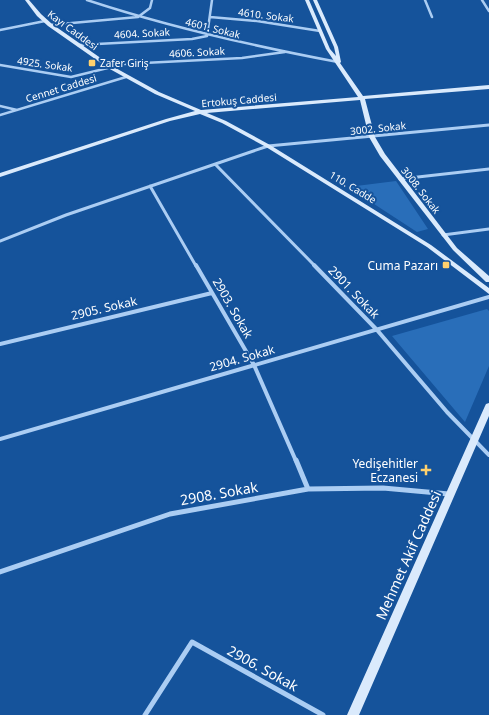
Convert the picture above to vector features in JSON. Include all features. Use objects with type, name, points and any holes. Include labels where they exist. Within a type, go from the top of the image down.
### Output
[{"type":"street","name":"Kayı Caddesi","points":[[27,0],[50,25],[110,67],[126,77],[199,112]]},
{"type":"street","name":"4601. Sokak","points":[[87,0],[138,17],[207,36],[339,62]]},
{"type":"street","points":[[50,25],[138,17],[150,8],[152,0]]},
{"type":"street","points":[[207,36],[212,0]]},
{"type":"street","points":[[307,0],[328,49],[339,62]]},
{"type":"street","points":[[315,0],[336,47],[339,62]]},
{"type":"street","points":[[425,0],[432,17]]},
{"type":"street","points":[[482,0],[489,11]]},
{"type":"street","name":"4610. Sokak","points":[[210,17],[320,31]]},
{"type":"street","points":[[0,30],[45,20]]},
{"type":"street","name":"4604. Sokak","points":[[78,45],[192,39],[207,36]]},
{"type":"street","name":"4606. Sokak","points":[[110,67],[133,64],[242,58],[285,52]]},
{"type":"street","name":"3008. Sokak","points":[[339,62],[362,98],[372,137],[400,179],[455,249],[489,280]]},
{"type":"street","name":"4925. Sokak","points":[[0,65],[71,77],[110,67]]},
{"type":"street","name":"Cennet Caddesi","points":[[0,115],[126,77]]},
{"type":"street","name":"Ertokuş Caddesi","points":[[0,175],[168,120],[199,112],[489,86]]},
{"type":"street","points":[[0,106],[18,110]]},
{"type":"street","name":"110. Cadde","points":[[199,112],[230,125],[268,146],[429,246],[489,292]]},
{"type":"street","name":"3002. Sokak","points":[[0,241],[66,215],[268,146],[489,125]]},
{"type":"street","name":"2901. Sokak","points":[[214,164],[377,330],[447,412],[489,455]]},
{"type":"street","points":[[400,179],[489,169]]},
{"type":"street","name":"2903. Sokak","points":[[150,186],[254,365],[308,489]]},
{"type":"street","points":[[443,235],[489,228]]},
{"type":"street","name":"2905. Sokak","points":[[0,344],[212,293]]},
{"type":"street","name":"2904. Sokak","points":[[0,439],[489,297]]},
{"type":"street","name":"Mehmet Akif Caddesi","points":[[353,715],[489,406]]},
{"type":"street","name":"2908. Sokak","points":[[0,572],[170,514],[308,489],[383,488],[450,495]]},
{"type":"street","name":"2906. Sokak","points":[[145,715],[192,642],[323,715]]},
{"type":"shaded area","points":[[396,181],[428,229],[417,232],[348,187]]},
{"type":"shaded area","points":[[487,309],[489,311],[489,366],[465,422],[392,336]]},
{"type":"place","name":"Zafer Giriş","points":[[92,63]]},
{"type":"place","name":"Cuma Pazarı","points":[[446,265]]},
{"type":"place","name":"Yedişehitler Eczanesi","points":[[426,470]]}]
